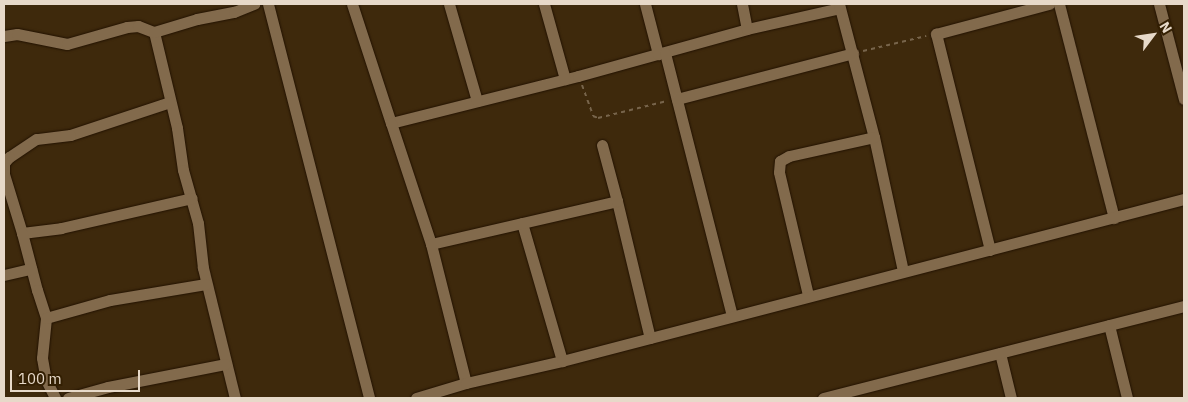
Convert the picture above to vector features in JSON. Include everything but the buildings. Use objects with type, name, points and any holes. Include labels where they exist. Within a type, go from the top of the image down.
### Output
[{"type":"street","points":[[4,36],[17,34],[67,44],[127,27],[138,26],[154,32],[197,19],[234,12],[254,4]]},
{"type":"street","points":[[268,4],[369,398]]},
{"type":"street","points":[[352,4],[431,244],[466,384]]},
{"type":"street","points":[[450,4],[477,102]]},
{"type":"street","points":[[544,4],[565,79]]},
{"type":"street","points":[[645,4],[677,99],[732,316]]},
{"type":"street","points":[[742,4],[747,29]]},
{"type":"street","points":[[990,250],[936,34],[1049,4]]},
{"type":"street","points":[[1059,4],[1114,218]]},
{"type":"street","points":[[1159,4],[1184,99]]},
{"type":"street","points":[[391,124],[840,6],[874,137],[903,271]]},
{"type":"street","points":[[154,32],[183,170],[198,223],[206,284],[235,398]]},
{"type":"street","points":[[677,99],[853,53]]},
{"type":"street","points":[[55,398],[46,380],[42,358],[46,318],[4,174],[6,157],[36,139],[70,135],[170,102]]},
{"type":"street","points":[[808,295],[779,172],[780,161],[789,156],[874,137]]},
{"type":"street","points":[[602,145],[650,338]]},
{"type":"street","points":[[22,233],[61,228],[192,198]]},
{"type":"street","points":[[416,398],[1184,199]]},
{"type":"street","points":[[431,244],[617,201]]},
{"type":"street","points":[[522,223],[562,361]]},
{"type":"street","points":[[4,275],[31,269]]},
{"type":"street","points":[[46,318],[128,296],[206,284]]},
{"type":"street","points":[[823,398],[838,396],[1184,306]]},
{"type":"street","points":[[1109,325],[1127,398]]},
{"type":"street","points":[[1000,353],[1010,398]]},
{"type":"street","points":[[68,398],[108,386],[225,364]]},
{"type":"path","points":[[853,53],[936,34]]},
{"type":"path","points":[[578,76],[593,116],[598,118],[677,99]]}]
